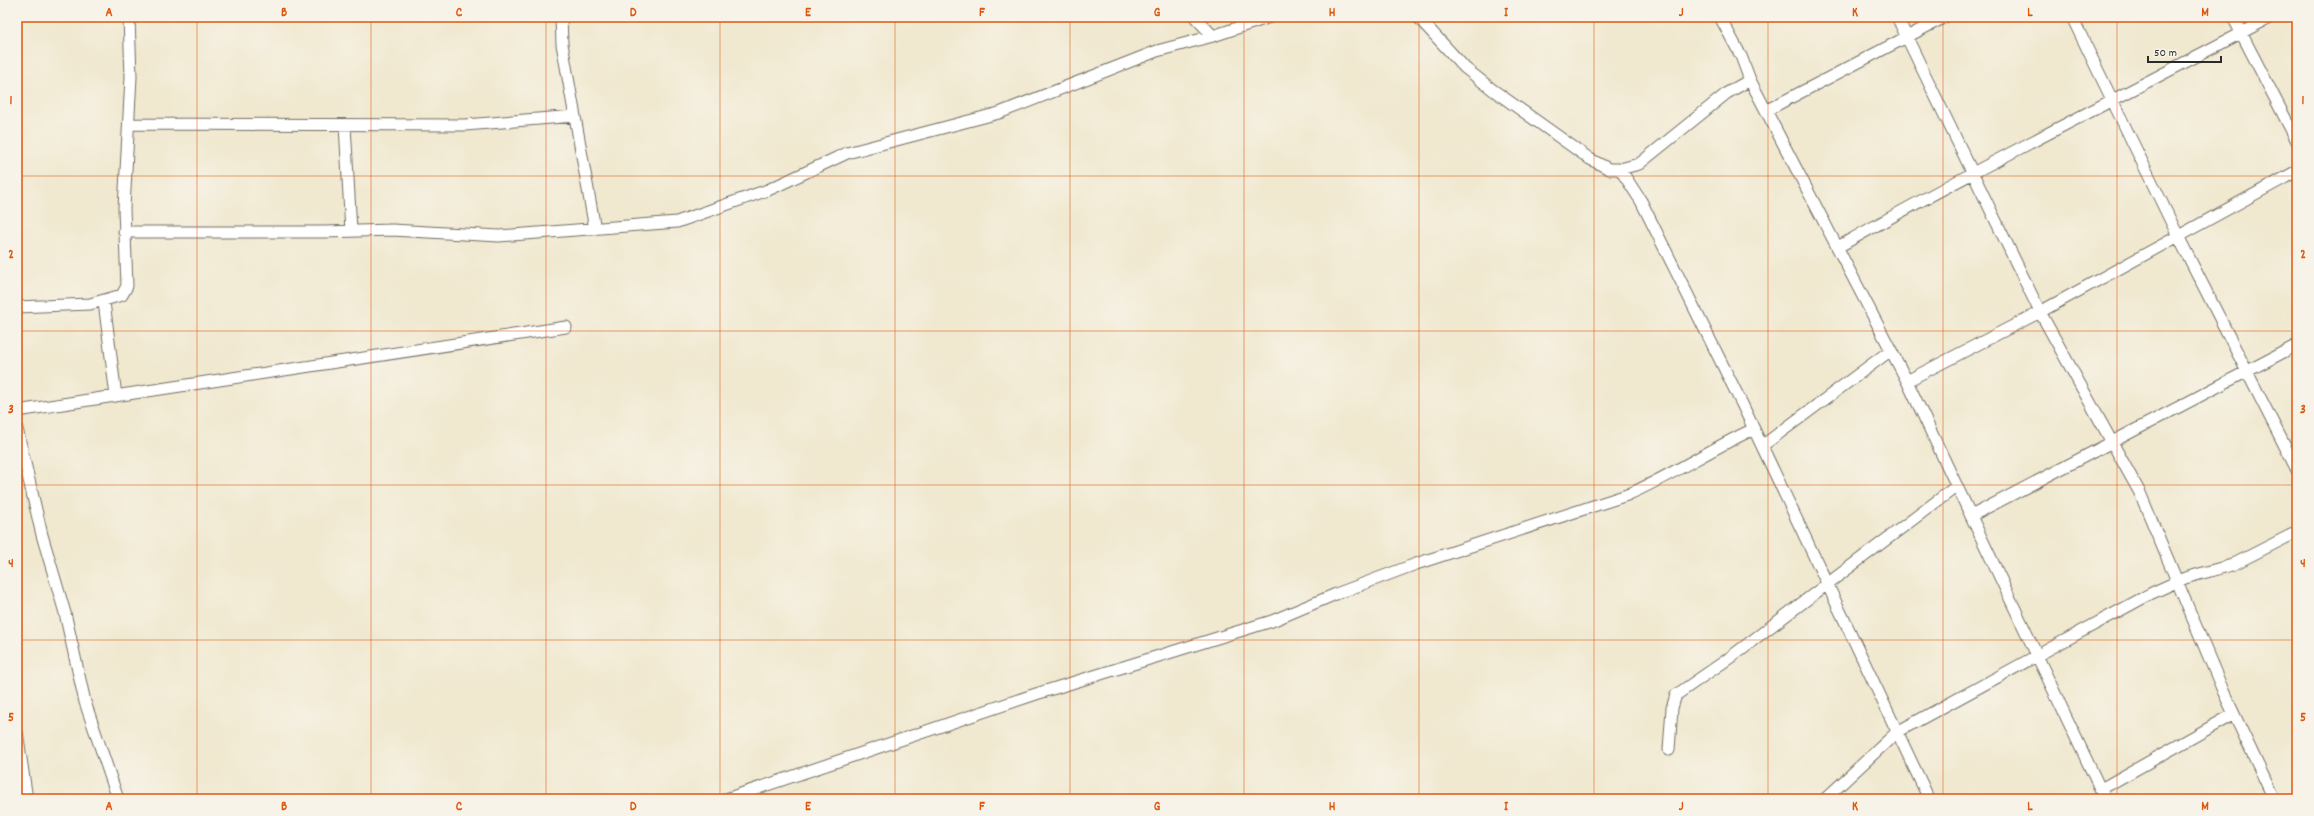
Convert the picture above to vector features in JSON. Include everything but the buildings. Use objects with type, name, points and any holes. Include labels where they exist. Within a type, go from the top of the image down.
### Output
[{"type":"street","points":[[17,307],[104,302],[122,295],[127,286],[128,278],[124,232],[131,44],[129,17]]},
{"type":"street","points":[[562,17],[562,44],[595,229]]},
{"type":"street","points":[[1195,17],[1213,36]]},
{"type":"street","points":[[124,232],[351,232],[423,230],[458,235],[499,236],[662,224],[682,220],[768,190],[847,153],[999,113],[1157,51],[1213,36],[1270,17]]},
{"type":"street","points":[[1418,17],[1465,68],[1493,90],[1590,159],[1609,168],[1620,170],[1639,164],[1727,93],[1750,80]]},
{"type":"street","points":[[1720,17],[1741,56],[1750,80],[1908,381],[2103,794],[2234,714]]},
{"type":"street","points":[[1897,17],[2040,312],[2140,493],[2234,714],[2274,799]]},
{"type":"street","points":[[1767,110],[1945,17]]},
{"type":"street","points":[[2072,17],[2114,101],[2178,236],[2297,470]]},
{"type":"street","points":[[2233,17],[2297,141]]},
{"type":"street","points":[[1838,247],[1972,174],[2272,17]]},
{"type":"street","points":[[129,124],[465,125],[575,116]]},
{"type":"street","points":[[345,125],[351,232]]},
{"type":"street","points":[[1620,170],[1641,201],[1754,429],[1929,799]]},
{"type":"street","points":[[1908,381],[2040,312],[2297,171]]},
{"type":"street","points":[[104,302],[116,396]]},
{"type":"street","points":[[17,411],[566,327]]},
{"type":"street","points":[[1971,516],[2297,345]]},
{"type":"street","points":[[1762,446],[1891,350]]},
{"type":"street","points":[[17,429],[20,451],[42,535],[65,613],[85,702],[118,799]]},
{"type":"street","points":[[726,799],[1036,694],[1272,621],[1336,594],[1416,564],[1627,495],[1654,484],[1702,455],[1754,429]]},
{"type":"street","points":[[1669,750],[1672,708],[1676,695],[1728,659],[1957,486]]},
{"type":"street","points":[[1825,799],[1897,732],[2177,581],[2232,565],[2297,532]]},
{"type":"street","points":[[17,732],[27,799]]}]
